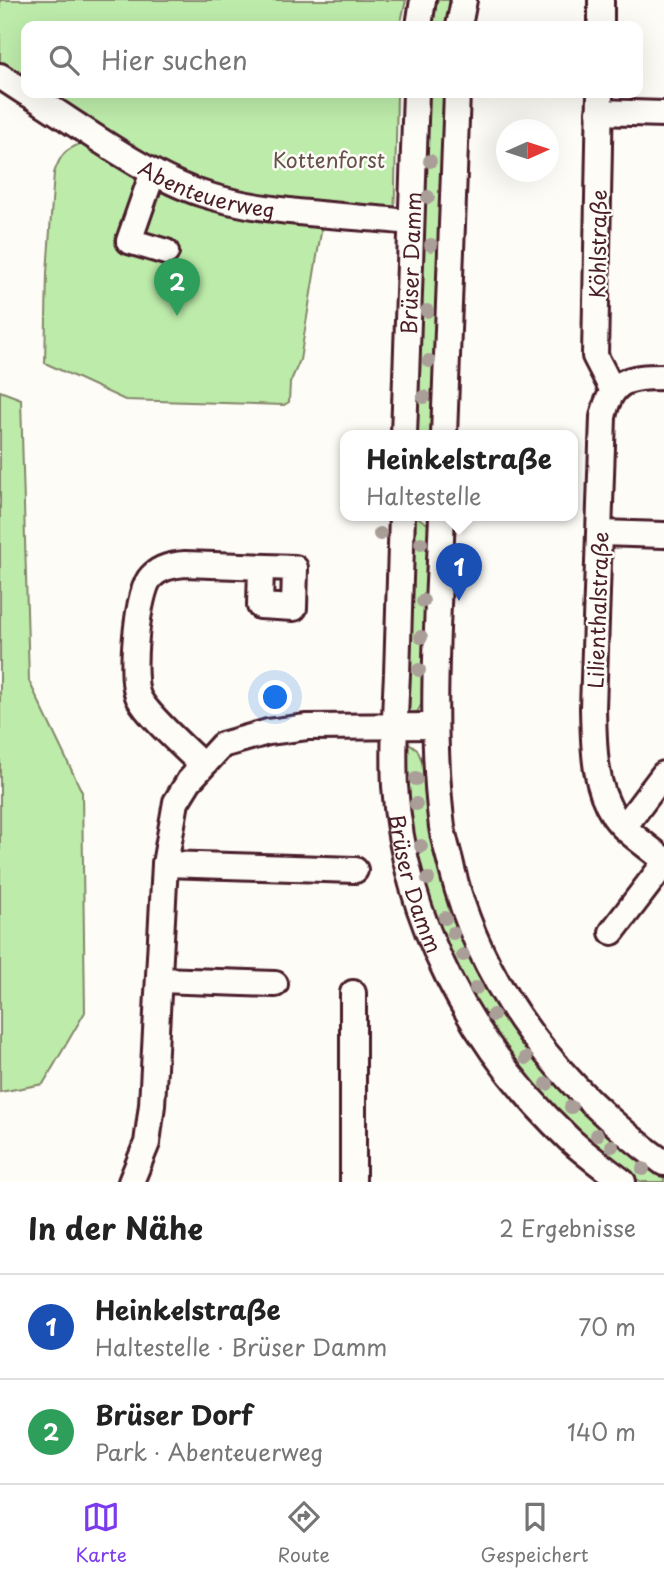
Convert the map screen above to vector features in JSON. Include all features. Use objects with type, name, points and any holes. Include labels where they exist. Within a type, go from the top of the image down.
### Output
[{"type":"street","points":[[420,21],[423,0]]},
{"type":"street","points":[[460,21],[464,0]]},
{"type":"street","points":[[601,0],[601,21]]},
{"type":"street","name":"Abenteuerweg","points":[[0,76],[21,90]]},
{"type":"street","name":"Abenteuerweg","points":[[34,98],[153,172],[201,193],[243,205],[411,222]]},
{"type":"street","name":"Brüser Damm","points":[[404,430],[416,98]]},
{"type":"street","name":"Brüser Damm","points":[[444,430],[457,98]]},
{"type":"street","points":[[599,102],[664,114]]},
{"type":"street","name":"Köhlstraße","points":[[599,102],[595,356],[613,391]]},
{"type":"street","points":[[153,172],[129,240],[166,252]]},
{"type":"street","points":[[613,391],[623,382],[636,377],[664,377]]},
{"type":"street","name":"Lilienthalstraße","points":[[612,932],[664,862],[613,814],[600,783],[594,752],[593,708],[603,417],[606,403],[613,391]]},
{"type":"street","name":"Brüser Damm","points":[[402,521],[395,786],[415,896],[453,988],[501,1064],[571,1141],[623,1182]]},
{"type":"street","name":"Brüser Damm","points":[[442,521],[434,726],[443,830],[457,889],[490,970],[503,995],[528,1031],[573,1086],[628,1136],[664,1163]]},
{"type":"street","points":[[600,533],[664,535]]},
{"type":"street","points":[[202,765],[139,698],[134,682],[136,634],[144,590],[149,578],[157,570],[170,566],[185,564],[261,567]]},
{"type":"street","points":[[131,1182],[147,1143],[152,1105],[164,864],[176,802],[202,765],[222,745],[268,732],[307,727],[434,726]]},
{"type":"street","points":[[624,827],[664,774]]},
{"type":"street","points":[[164,864],[355,870]]},
{"type":"street","points":[[159,980],[275,984]]},
{"type":"street","points":[[353,993],[353,1182]]},
{"type":"green space","name":"Kottenforst","points":[[0,0],[406,0],[401,21],[21,21],[21,98],[397,98],[394,232],[322,226],[300,360],[290,383],[289,402],[284,405],[125,400],[45,363],[47,273],[54,173],[64,153],[84,142],[0,88]]},
{"type":"green space","points":[[432,0],[453,0],[450,21],[430,21]]},
{"type":"green space","points":[[424,98],[444,98],[434,430],[413,430]]},
{"type":"green space","points":[[0,391],[21,399],[29,681],[82,792],[85,1012],[43,1084],[0,1092]]},
{"type":"green space","points":[[414,521],[423,521],[431,526],[424,700],[411,718],[405,713]]},
{"type":"green space","points":[[409,743],[417,749],[427,774],[467,948],[664,1173],[664,1182],[638,1180],[588,1140],[547,1101],[511,1059],[480,1013],[454,963],[434,912],[419,858],[409,803],[406,747]]},
{"type":"place","name":"Brüser Dorf","points":[[177,316]]},
{"type":"place","name":"Heinkelstraße","points":[[459,601]]}]
